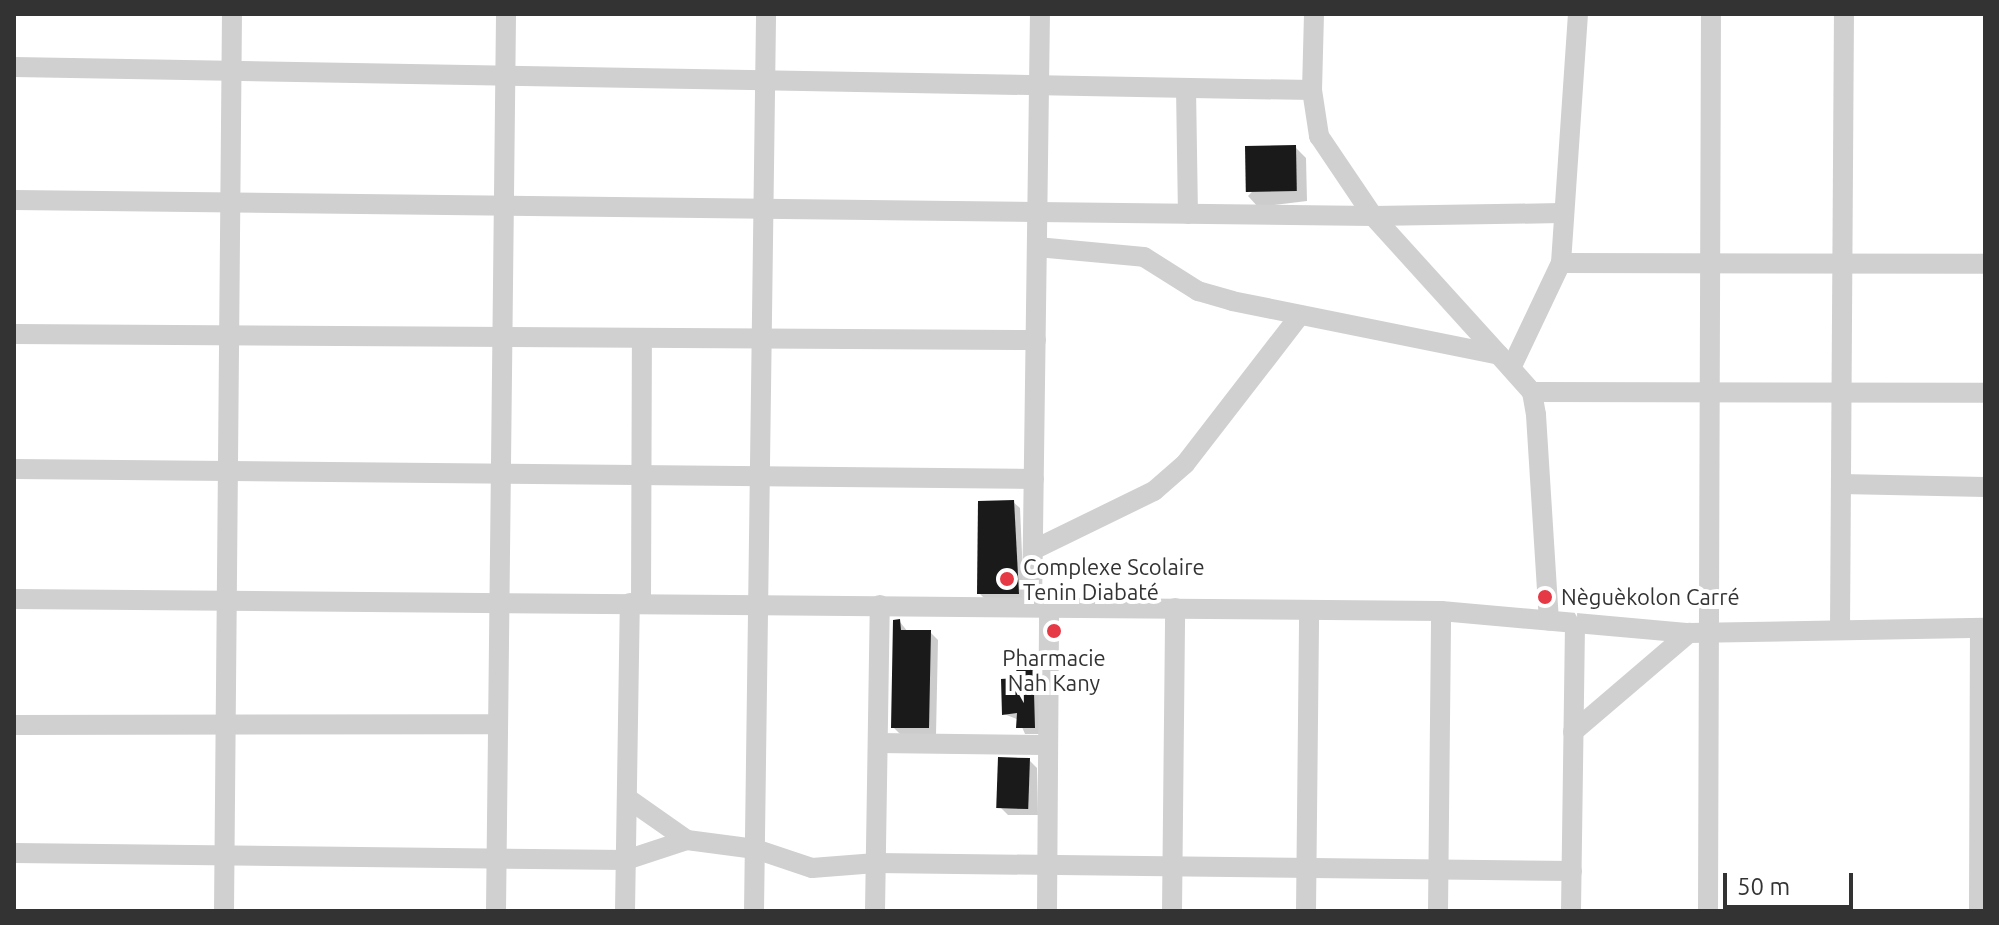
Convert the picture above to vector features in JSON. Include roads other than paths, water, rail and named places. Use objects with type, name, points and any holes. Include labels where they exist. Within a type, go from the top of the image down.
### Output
[{"type":"street","points":[[224,911],[232,14]]},
{"type":"street","points":[[496,911],[506,14]]},
{"type":"street","points":[[754,911],[766,14]]},
{"type":"street","points":[[1040,14],[1033,550],[1040,607],[1048,745],[1047,911]]},
{"type":"street","points":[[1314,14],[1312,90],[1319,136],[1373,216],[1532,392],[1549,621]]},
{"type":"street","points":[[1505,361],[1561,263],[1561,213],[1578,14]]},
{"type":"street","points":[[1708,911],[1713,631],[1711,14]]},
{"type":"street","points":[[1840,629],[1844,14]]},
{"type":"street","points":[[14,67],[1312,90]]},
{"type":"street","points":[[1186,88],[1188,214]]},
{"type":"street","points":[[14,200],[1373,216],[1561,213]]},
{"type":"street","points":[[1037,247],[1144,257],[1198,291],[1505,361]]},
{"type":"street","points":[[1561,263],[1710,266],[1985,264]]},
{"type":"street","points":[[1033,550],[1154,491],[1185,464],[1300,315]]},
{"type":"street","points":[[14,334],[1036,340]]},
{"type":"street","points":[[625,911],[627,798],[642,475],[642,338]]},
{"type":"street","points":[[1532,392],[1985,393]]},
{"type":"street","points":[[14,469],[1034,479]]},
{"type":"street","points":[[1841,484],[1985,487]]},
{"type":"street","points":[[14,599],[227,598],[1441,611],[1689,633],[1982,628],[1979,911]]},
{"type":"street","points":[[875,911],[880,605]]},
{"type":"street","points":[[1172,911],[1175,608]]},
{"type":"street","points":[[1306,911],[1309,610]]},
{"type":"street","points":[[1438,911],[1441,611]]},
{"type":"street","points":[[1571,911],[1575,625]]},
{"type":"street","points":[[1573,732],[1689,633]]},
{"type":"street","points":[[14,725],[498,724]]},
{"type":"street","points":[[878,743],[1048,745]]},
{"type":"street","points":[[627,798],[687,840]]},
{"type":"street","points":[[14,853],[626,860],[687,840],[755,849],[812,868],[876,863],[1572,871]]},
{"type":"place","name":"Complexe Scolaire Tenin Diabaté","points":[[1007,579]]},
{"type":"place","name":"Nèguèkolon Carré","points":[[1545,597]]},
{"type":"place","name":"Pharmacie Nah Kany","points":[[1054,631]]}]
